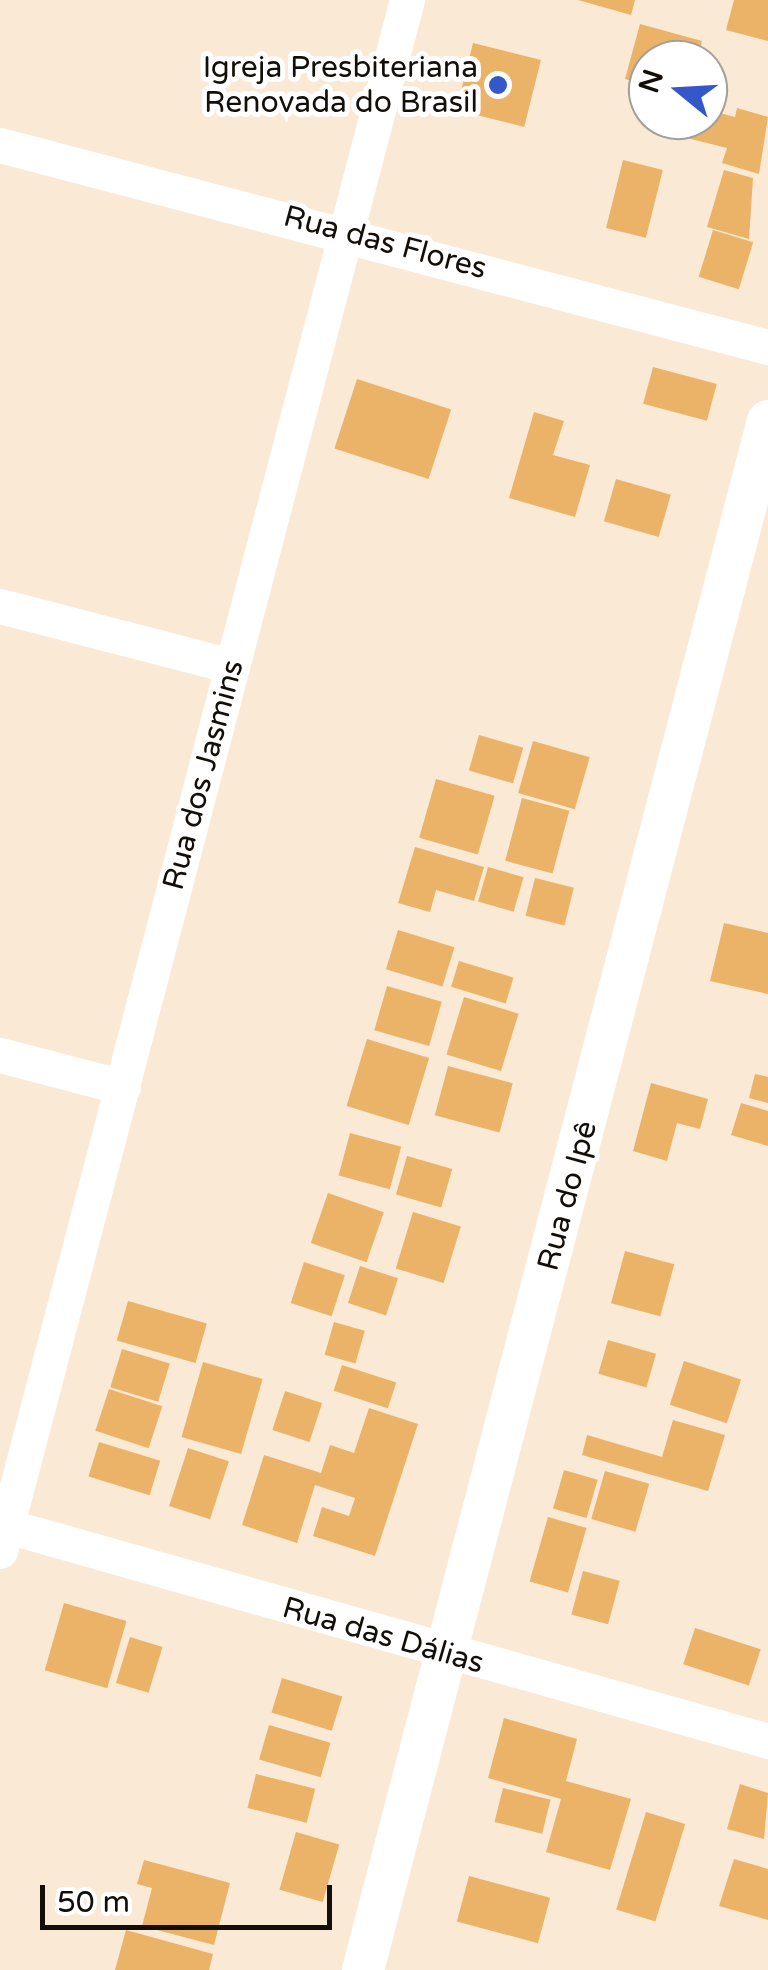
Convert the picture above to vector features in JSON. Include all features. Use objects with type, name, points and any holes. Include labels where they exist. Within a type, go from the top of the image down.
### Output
[{"type":"street","name":"Rua dos Jasmins","points":[[2,1533],[407,0]]},
{"type":"street","name":"Rua das Flores","points":[[0,145],[347,231],[768,348]]},
{"type":"street","name":"Rua do Ipê","points":[[363,1970],[768,421]]},
{"type":"street","points":[[0,606],[232,666]]},
{"type":"street","points":[[0,1055],[123,1086]]},
{"type":"street","name":"Rua das Dálias","points":[[2,1533],[768,1741]]},
{"type":"building","points":[[578,0],[635,0],[631,15]]},
{"type":"building","points":[[734,0],[768,0],[768,41],[726,30]]},
{"type":"building","points":[[640,24],[698,40],[636,40]]},
{"type":"building","name":"Igreja Presbiteriana Renovada do Brasil","points":[[473,43],[541,60],[524,127],[456,110]]},
{"type":"building","points":[[737,108],[768,117],[759,174],[722,163],[727,148],[695,140],[728,140],[728,115],[735,117]]},
{"type":"building","points":[[623,160],[663,170],[646,238],[606,228]]},
{"type":"building","points":[[724,170],[753,178],[749,239],[707,227]]},
{"type":"building","points":[[713,230],[753,242],[739,289],[699,277]]},
{"type":"building","points":[[653,367],[717,384],[707,421],[643,404]]},
{"type":"building","points":[[357,379],[451,410],[429,479],[334,448]]},
{"type":"building","points":[[534,412],[564,421],[553,455],[590,465],[575,517],[509,498]]},
{"type":"building","points":[[616,479],[671,495],[659,537],[604,521]]},
{"type":"building","points":[[479,735],[523,748],[513,783],[469,771]]},
{"type":"building","points":[[533,741],[590,757],[575,809],[518,793]]},
{"type":"building","points":[[436,779],[495,796],[478,854],[419,838]]},
{"type":"building","points":[[522,798],[569,811],[553,873],[505,861]]},
{"type":"building","points":[[415,847],[484,867],[474,901],[436,890],[430,912],[398,903]]},
{"type":"building","points":[[488,867],[524,877],[514,912],[478,902]]},
{"type":"building","points":[[535,878],[574,888],[564,926],[526,916]]},
{"type":"building","points":[[724,923],[768,933],[768,994],[710,981]]},
{"type":"building","points":[[398,930],[454,947],[442,986],[386,969]]},
{"type":"building","points":[[459,961],[514,978],[506,1003],[451,987]]},
{"type":"building","points":[[387,986],[442,1002],[429,1046],[374,1030]]},
{"type":"building","points":[[464,997],[519,1014],[501,1071],[446,1054]]},
{"type":"building","points":[[367,1039],[429,1058],[409,1125],[347,1106]]},
{"type":"building","points":[[448,1066],[513,1083],[500,1133],[435,1115]]},
{"type":"building","points":[[755,1074],[768,1077],[768,1103],[749,1098]]},
{"type":"building","points":[[651,1083],[708,1099],[700,1129],[677,1123],[667,1161],[633,1151]]},
{"type":"building","points":[[741,1103],[768,1111],[768,1146],[731,1135]]},
{"type":"building","points":[[350,1133],[401,1147],[390,1189],[339,1176]]},
{"type":"building","points":[[407,1156],[452,1169],[441,1207],[396,1194]]},
{"type":"building","points":[[328,1193],[384,1212],[367,1262],[311,1243]]},
{"type":"building","points":[[413,1212],[461,1227],[444,1283],[396,1268]]},
{"type":"building","points":[[625,1251],[674,1264],[660,1316],[611,1303]]},
{"type":"building","points":[[304,1262],[345,1275],[332,1316],[291,1303]]},
{"type":"building","points":[[360,1266],[398,1278],[386,1315],[348,1303]]},
{"type":"building","points":[[128,1301],[207,1324],[196,1363],[117,1340]]},
{"type":"building","points":[[334,1322],[365,1331],[355,1364],[325,1355]]},
{"type":"building","points":[[608,1340],[656,1354],[646,1387],[598,1374]]},
{"type":"building","points":[[122,1349],[170,1364],[158,1402],[110,1387]]},
{"type":"building","points":[[684,1361],[741,1380],[727,1423],[670,1405]]},
{"type":"building","points":[[203,1362],[263,1379],[241,1454],[182,1437]]},
{"type":"building","points":[[342,1365],[396,1383],[388,1408],[334,1391]]},
{"type":"building","points":[[109,1389],[162,1406],[149,1448],[95,1431]]},
{"type":"building","points":[[285,1391],[322,1403],[309,1442],[272,1430]]},
{"type":"building","points":[[369,1408],[418,1424],[375,1556],[313,1536],[322,1507],[349,1516],[355,1498],[315,1485],[297,1543],[242,1525],[264,1455],[321,1473],[330,1445],[354,1453]]},
{"type":"building","points":[[673,1420],[725,1435],[708,1491],[582,1455],[587,1435],[662,1457]]},
{"type":"building","points":[[99,1442],[160,1461],[150,1495],[88,1476]]},
{"type":"building","points":[[188,1448],[229,1461],[210,1519],[169,1506]]},
{"type":"building","points":[[564,1470],[598,1480],[587,1518],[553,1508]]},
{"type":"building","points":[[605,1471],[649,1484],[635,1532],[591,1519]]},
{"type":"building","points":[[548,1517],[586,1528],[568,1592],[530,1581]]},
{"type":"building","points":[[583,1571],[620,1581],[608,1624],[571,1614]]},
{"type":"building","points":[[64,1603],[126,1621],[107,1688],[45,1670]]},
{"type":"building","points":[[695,1628],[761,1649],[749,1685],[683,1664]]},
{"type":"building","points":[[130,1637],[163,1647],[148,1693],[116,1683]]},
{"type":"building","points":[[282,1678],[342,1696],[332,1731],[271,1712]]},
{"type":"building","points":[[504,1718],[577,1739],[566,1781],[631,1799],[610,1870],[546,1852],[561,1799],[488,1778]]},
{"type":"building","points":[[269,1725],[331,1743],[321,1777],[259,1760]]},
{"type":"building","points":[[256,1774],[315,1789],[307,1823],[248,1808]]},
{"type":"building","points":[[740,1784],[768,1793],[764,1839],[727,1829]]},
{"type":"building","points":[[503,1788],[551,1800],[542,1834],[495,1822]]},
{"type":"building","points":[[646,1812],[685,1824],[655,1922],[616,1910]]},
{"type":"building","points":[[296,1832],[339,1844],[323,1902],[279,1890]]},
{"type":"building","points":[[734,1859],[768,1869],[768,1920],[719,1906]]},
{"type":"building","points":[[144,1860],[230,1883],[214,1945],[142,1926],[152,1888],[137,1884]]},
{"type":"building","points":[[469,1876],[550,1898],[538,1943],[457,1921]]},
{"type":"building","points":[[126,1930],[213,1954],[209,1970],[115,1970]]},
{"type":"place","name":"Igreja Presbiteriana Renovada do Brasil","points":[[498,85]]}]
